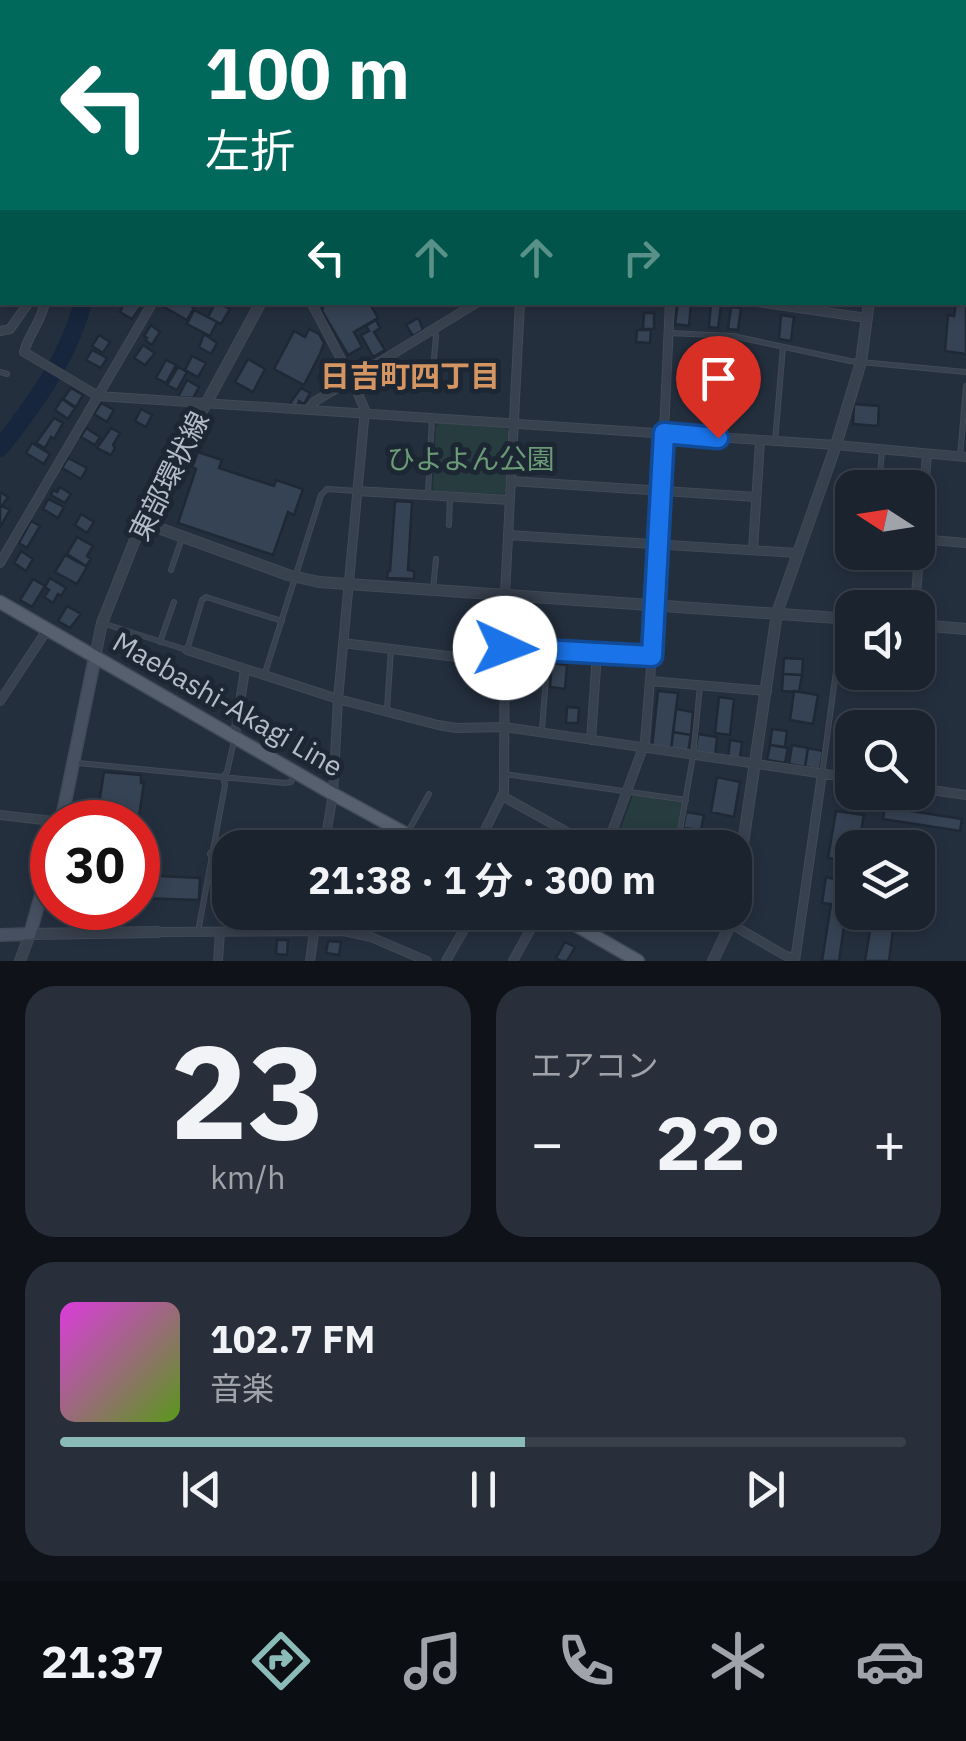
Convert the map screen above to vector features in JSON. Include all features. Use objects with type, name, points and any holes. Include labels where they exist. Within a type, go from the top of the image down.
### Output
[{"type":"main road","name":"Maebashi-Akagi Line","points":[[0,602],[400,830]]},
{"type":"main road","points":[[66,800],[95,657]]},
{"type":"main road","points":[[0,935],[30,934],[31,930]]},
{"type":"main road","points":[[584,930],[638,961]]},
{"type":"street","points":[[0,331],[12,326],[28,305]]},
{"type":"street","points":[[43,305],[40,322],[24,352],[98,396],[836,444],[963,457]]},
{"type":"street","points":[[0,563],[151,305]]},
{"type":"street","name":"東部環状線","points":[[95,657],[102,623],[142,522],[259,305]]},
{"type":"street","points":[[312,305],[364,407],[327,830]]},
{"type":"street","points":[[308,410],[314,402],[473,305]]},
{"type":"street","points":[[486,830],[504,797],[505,595],[520,305]]},
{"type":"street","points":[[613,830],[644,748],[656,605],[670,305]]},
{"type":"street","points":[[778,305],[867,318]]},
{"type":"street","points":[[746,830],[777,613],[861,362],[869,305]]},
{"type":"street","points":[[753,550],[760,441]]},
{"type":"street","points":[[925,470],[927,454]]},
{"type":"street","points":[[511,481],[756,496]]},
{"type":"street","points":[[357,491],[510,500]]},
{"type":"street","points":[[142,522],[297,577],[348,585],[835,618]]},
{"type":"street","points":[[508,534],[798,554]]},
{"type":"street","points":[[935,540],[966,542]]},
{"type":"street","points":[[935,626],[966,629]]},
{"type":"street","points":[[0,701],[47,630]]},
{"type":"street","points":[[342,643],[505,663]]},
{"type":"street","points":[[505,648],[652,656]]},
{"type":"street","points":[[187,650],[338,699],[456,728],[505,728],[835,776]]},
{"type":"street","points":[[590,740],[597,653]]},
{"type":"street","points":[[235,735],[245,670]]},
{"type":"street","points":[[650,681],[767,692]]},
{"type":"street","points":[[749,930],[795,960],[822,774]]},
{"type":"street","points":[[935,790],[966,795]]},
{"type":"street","points":[[504,797],[557,830]]},
{"type":"street","points":[[0,815],[30,818]]},
{"type":"street","points":[[446,961],[464,930]]},
{"type":"street","points":[[513,961],[530,930]]},
{"type":"street","points":[[713,961],[727,930]]},
{"type":"street","points":[[20,961],[30,934],[314,931],[360,934],[427,961]]},
{"type":"street","points":[[310,961],[314,931]]},
{"type":"street","points":[[218,961],[220,932]]},
{"type":"lane","points":[[433,371],[434,330]]},
{"type":"lane","points":[[669,332],[726,336],[861,362],[966,372]]},
{"type":"lane","points":[[718,438],[726,336]]},
{"type":"lane","points":[[775,442],[782,347]]},
{"type":"lane","points":[[0,372],[7,374]]},
{"type":"lane","points":[[963,457],[966,386]]},
{"type":"lane","points":[[428,495],[432,418]]},
{"type":"lane","points":[[880,470],[882,450]]},
{"type":"lane","points":[[264,676],[323,492],[357,491]]},
{"type":"lane","points":[[449,525],[450,496]]},
{"type":"lane","points":[[171,570],[182,538]]},
{"type":"lane","points":[[433,590],[436,559]]},
{"type":"lane","points":[[102,623],[187,650],[206,597],[282,621]]},
{"type":"lane","points":[[160,642],[174,602]]},
{"type":"lane","points":[[386,712],[391,650]]},
{"type":"lane","points":[[541,733],[548,650]]},
{"type":"lane","points":[[681,830],[700,686]]},
{"type":"lane","points":[[822,774],[836,690]]},
{"type":"lane","points":[[217,830],[235,735]]},
{"type":"lane","points":[[74,761],[286,783],[291,782],[296,772]]},
{"type":"lane","points":[[504,774],[686,800]]},
{"type":"lane","points":[[409,830],[429,794]]},
{"type":"lane","points":[[198,932],[212,854]]},
{"type":"green space","name":"ひよよん公園","points":[[439,423],[509,431],[503,494],[433,488]]},
{"type":"green space","points":[[633,795],[684,803],[679,830],[620,830]]},
{"type":"building","points":[[124,305],[142,305],[132,319],[120,312]]},
{"type":"building","points":[[189,305],[194,308],[187,320],[164,307]]},
{"type":"building","points":[[214,305],[230,309],[221,324],[208,317]]},
{"type":"building","points":[[371,305],[378,318],[354,332],[362,347],[348,355],[323,307]]},
{"type":"building","points":[[678,305],[691,305],[689,326],[675,324]]},
{"type":"building","points":[[711,305],[721,305],[718,328],[709,327]]},
{"type":"building","points":[[956,305],[966,305],[966,354],[945,351],[948,315],[954,316]]},
{"type":"building","points":[[731,307],[741,308],[738,330],[728,329]]},
{"type":"building","points":[[194,310],[217,322],[210,336],[187,324]]},
{"type":"building","points":[[644,313],[654,313],[654,329],[643,329]]},
{"type":"building","points":[[781,315],[794,317],[791,341],[779,339]]},
{"type":"building","points":[[416,319],[423,330],[413,336],[406,325]]},
{"type":"building","points":[[376,320],[380,328],[374,332],[385,350],[373,357],[361,335]]},
{"type":"building","points":[[151,325],[160,332],[152,345],[144,336]]},
{"type":"building","points":[[309,329],[319,334],[324,343],[304,385],[274,369],[294,331],[305,337]]},
{"type":"building","points":[[637,330],[651,330],[650,343],[636,342]]},
{"type":"building","points":[[204,334],[217,343],[211,354],[199,347]]},
{"type":"building","points":[[99,335],[110,342],[103,353],[92,346]]},
{"type":"building","points":[[143,345],[155,353],[145,365],[134,358]]},
{"type":"building","points":[[92,350],[107,358],[101,368],[86,360]]},
{"type":"building","points":[[192,356],[206,363],[198,377],[185,370]]},
{"type":"building","points":[[248,359],[265,369],[253,392],[235,382]]},
{"type":"building","points":[[166,360],[176,365],[166,383],[156,378]]},
{"type":"building","points":[[325,364],[335,370],[328,384],[318,378]]},
{"type":"building","points":[[178,367],[187,372],[177,390],[167,385]]},
{"type":"building","points":[[187,380],[199,387],[193,398],[178,397]]},
{"type":"building","points":[[71,388],[83,395],[76,407],[63,399]]},
{"type":"building","points":[[301,388],[310,393],[304,404],[299,401],[297,407],[290,403]]},
{"type":"building","points":[[62,399],[75,408],[68,419],[55,410]]},
{"type":"building","points":[[101,403],[114,410],[107,422],[94,414]]},
{"type":"building","points":[[854,404],[879,406],[878,426],[853,424]]},
{"type":"building","points":[[141,409],[152,415],[146,427],[135,421]]},
{"type":"building","points":[[54,418],[63,423],[45,448],[36,443]]},
{"type":"building","points":[[86,428],[100,437],[95,445],[81,437]]},
{"type":"building","points":[[111,428],[120,433],[111,455],[97,448]]},
{"type":"building","points":[[32,443],[50,454],[44,464],[26,453]]},
{"type":"building","points":[[198,452],[222,460],[219,468],[274,486],[276,480],[303,489],[294,515],[288,512],[273,555],[178,523]]},
{"type":"building","points":[[68,458],[87,468],[81,479],[62,468]]},
{"type":"building","points":[[60,487],[71,494],[65,503],[51,495]]},
{"type":"building","points":[[0,492],[8,497],[2,506],[10,510],[0,527]]},
{"type":"building","points":[[48,499],[64,507],[58,518],[43,509]]},
{"type":"building","points":[[395,501],[412,502],[408,570],[414,571],[414,579],[387,578]]},
{"type":"building","points":[[81,514],[94,522],[87,533],[75,525]]},
{"type":"building","points":[[31,521],[40,526],[27,548],[19,543]]},
{"type":"building","points":[[77,537],[93,546],[86,566],[67,554]]},
{"type":"building","points":[[21,551],[33,559],[26,571],[14,563]]},
{"type":"building","points":[[65,555],[87,567],[77,584],[55,572]]},
{"type":"building","points":[[50,578],[66,588],[53,603],[44,597]]},
{"type":"building","points":[[33,579],[45,586],[32,607],[20,600]]},
{"type":"building","points":[[67,606],[81,614],[70,628],[58,621]]},
{"type":"building","points":[[784,658],[803,659],[802,675],[783,674]]},
{"type":"building","points":[[552,663],[567,665],[565,689],[550,687]]},
{"type":"building","points":[[783,674],[802,675],[799,692],[782,691]]},
{"type":"building","points":[[658,691],[678,693],[671,750],[652,747]]},
{"type":"building","points":[[794,691],[818,695],[813,724],[790,720]]},
{"type":"building","points":[[719,697],[734,699],[730,735],[715,733]]},
{"type":"building","points":[[567,707],[579,708],[578,723],[566,723]]},
{"type":"building","points":[[676,709],[693,712],[691,735],[673,732]]},
{"type":"building","points":[[772,729],[787,731],[785,747],[770,745]]},
{"type":"building","points":[[673,732],[691,735],[688,752],[671,750]]},
{"type":"building","points":[[698,734],[717,737],[715,757],[695,754]]},
{"type":"building","points":[[730,740],[742,742],[740,759],[728,758]]},
{"type":"building","points":[[770,745],[788,748],[785,763],[767,760]]},
{"type":"building","points":[[792,745],[808,748],[805,767],[789,764]]},
{"type":"building","points":[[808,748],[823,751],[820,770],[805,767]]},
{"type":"building","points":[[104,772],[141,775],[141,800],[100,800]]},
{"type":"building","points":[[717,777],[740,782],[734,817],[711,812]]},
{"type":"building","points":[[884,810],[904,810],[962,819],[960,831],[883,819]]},
{"type":"building","points":[[836,811],[864,815],[861,830],[835,830],[835,859],[828,858]]},
{"type":"building","points":[[686,812],[704,815],[701,830],[683,828]]},
{"type":"building","points":[[835,872],[835,930],[843,930],[839,961],[822,961],[831,904],[822,903],[826,877],[834,879]]},
{"type":"building","points":[[160,876],[200,878],[199,900],[160,899]]},
{"type":"building","points":[[870,930],[893,930],[889,961],[865,961]]},
{"type":"building","points":[[277,940],[288,940],[287,955],[276,954]]},
{"type":"building","points":[[328,941],[341,942],[339,955],[326,953]]},
{"type":"building","points":[[565,942],[575,947],[567,961],[561,961],[556,958]]},
{"type":"waterway","points":[[0,448],[60,361],[82,305]]},
{"type":"district","name":"日吉町四丁目","points":[[410,377]]},
{"type":"route","points":[[505,648],[652,656],[664,433],[718,438]]}]
